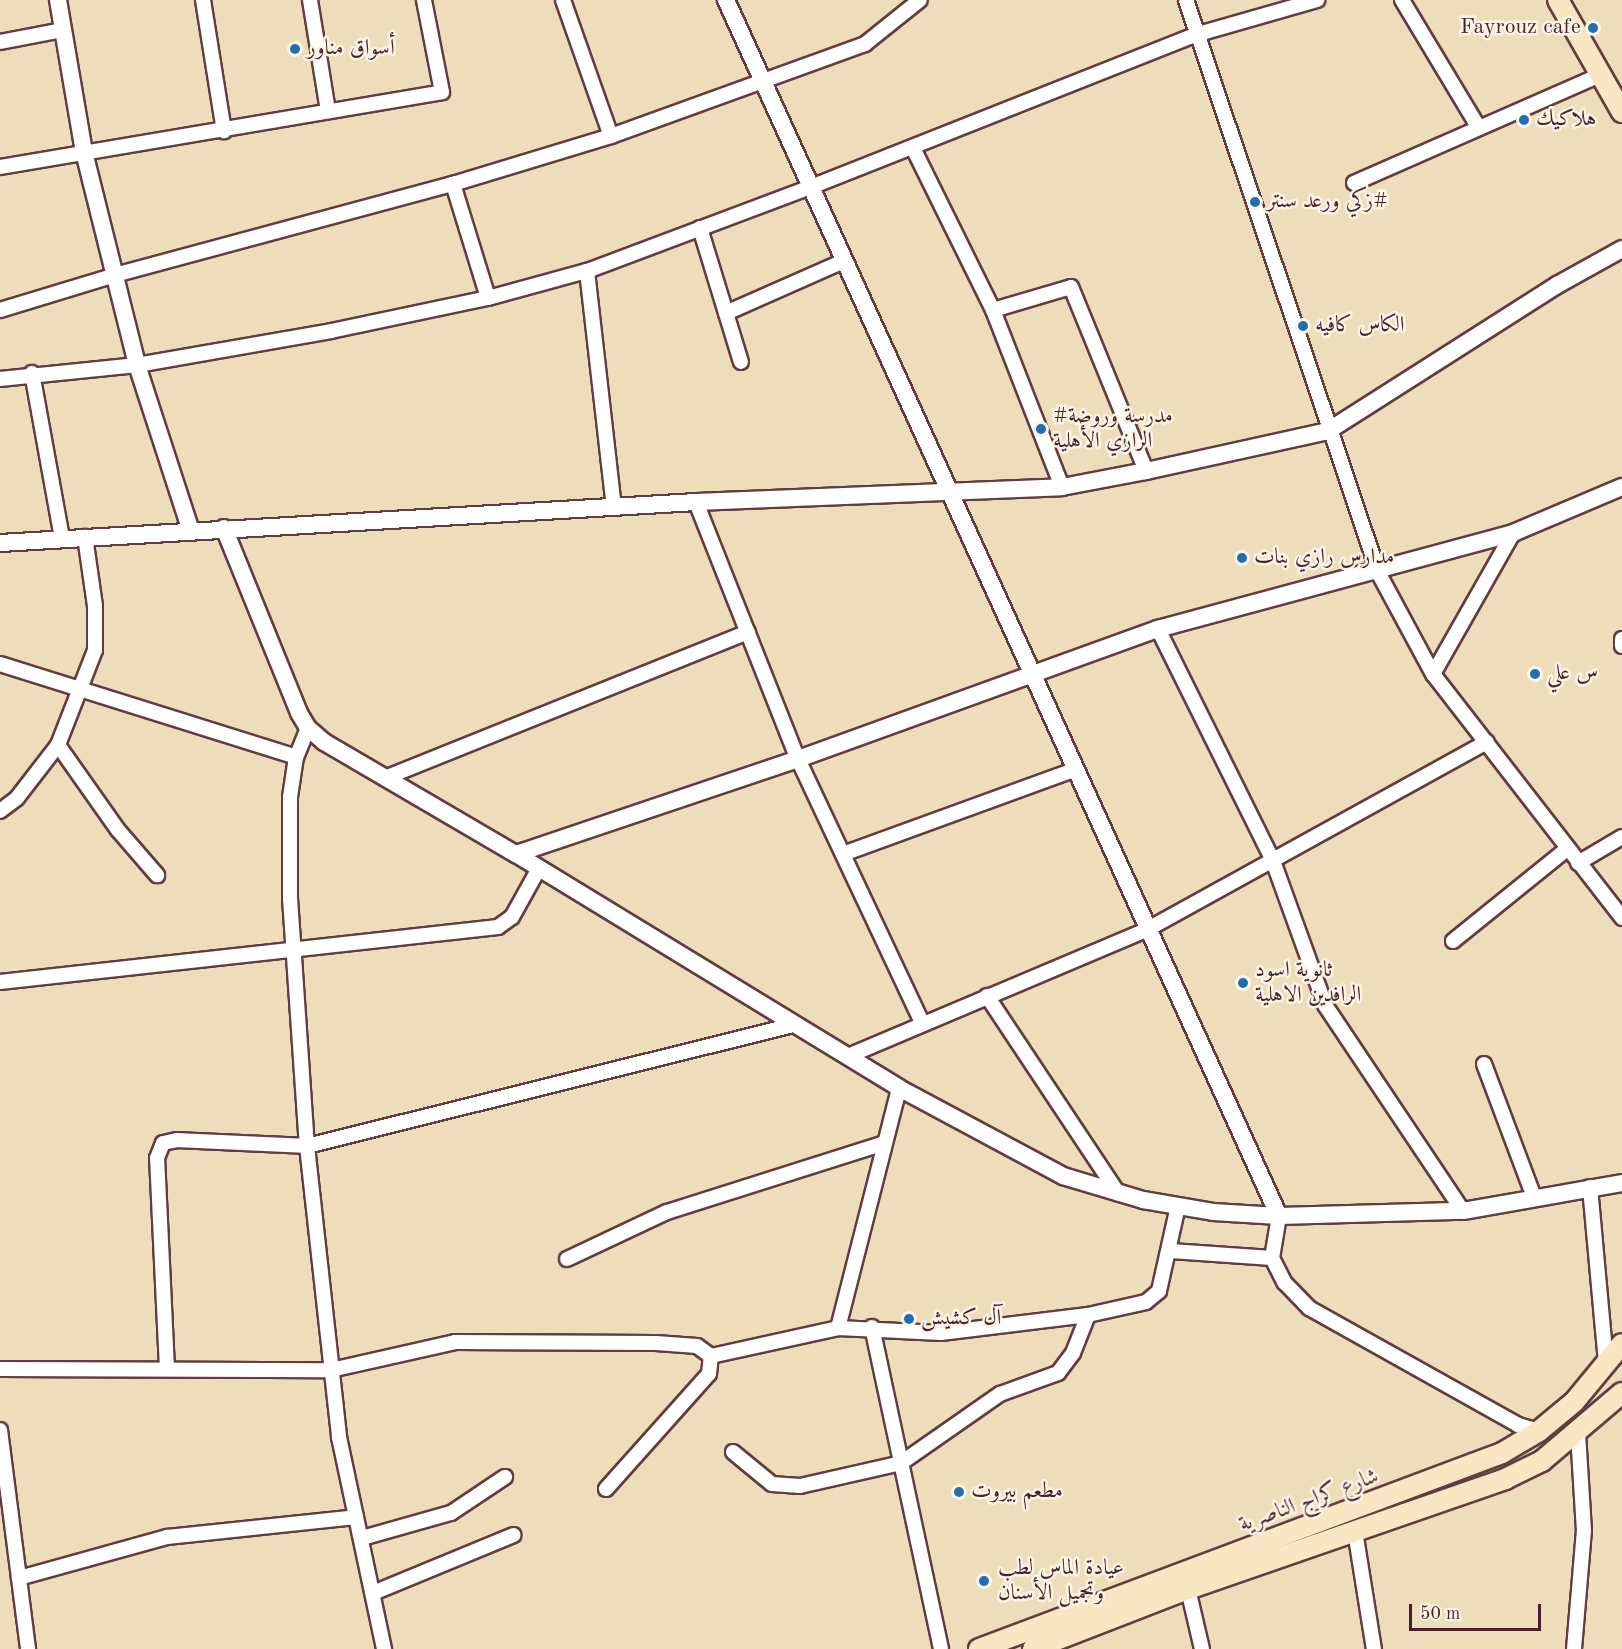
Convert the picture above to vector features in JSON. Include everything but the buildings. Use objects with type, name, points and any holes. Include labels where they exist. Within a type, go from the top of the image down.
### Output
[{"type":"main road","points":[[1558,0],[1622,112]]},
{"type":"main road","name":"شارع كراج الناصرية","points":[[979,1649],[1502,1453],[1539,1431],[1574,1402],[1622,1344]]},
{"type":"main road","name":"شارع كراج الناصرية","points":[[1033,1649],[1188,1589],[1505,1479],[1542,1461],[1622,1393]]},
{"type":"street","points":[[58,0],[84,152],[137,365],[190,531]]},
{"type":"street","points":[[202,0],[224,131]]},
{"type":"street","points":[[310,0],[328,111]]},
{"type":"street","points":[[0,167],[224,131],[442,92],[424,0]]},
{"type":"street","points":[[563,0],[611,136]]},
{"type":"street","points":[[726,0],[1279,1216],[1272,1258],[1285,1283],[1309,1308],[1518,1425],[1539,1431]]},
{"type":"street","points":[[1186,0],[1328,431],[1378,572],[1433,674],[1622,918]]},
{"type":"street","points":[[0,379],[32,373],[137,365],[331,332],[488,298],[587,271],[913,148],[1198,34],[1317,0]]},
{"type":"street","points":[[1402,0],[1479,128]]},
{"type":"street","points":[[0,310],[115,275],[453,184],[611,136],[764,83],[865,44],[913,2]]},
{"type":"street","points":[[0,42],[63,30]]},
{"type":"street","points":[[1354,183],[1600,75]]},
{"type":"street","points":[[913,148],[993,310],[1062,487]]},
{"type":"street","points":[[453,184],[488,298]]},
{"type":"street","points":[[700,228],[741,362]]},
{"type":"street","points":[[0,543],[224,528],[696,502],[1062,487],[1328,431],[1557,285],[1622,249]]},
{"type":"street","points":[[726,313],[844,261]]},
{"type":"street","points":[[587,271],[614,507]]},
{"type":"street","points":[[993,310],[1071,287],[1146,471]]},
{"type":"street","points":[[32,373],[62,538]]},
{"type":"street","points":[[516,854],[798,759],[1158,629],[1378,572],[1513,533],[1622,487]]},
{"type":"street","points":[[696,502],[798,759],[922,1023]]},
{"type":"street","points":[[224,528],[308,728],[385,778],[516,854],[538,870],[899,1088],[1063,1176],[1178,1206],[1279,1216],[1463,1211],[1622,1183]]},
{"type":"street","points":[[1433,674],[1513,533]]},
{"type":"street","points":[[0,811],[17,798],[58,745],[95,650],[95,606],[85,537]]},
{"type":"street","points":[[1158,629],[1273,861],[1324,1005],[1463,1211]]},
{"type":"street","points":[[385,778],[747,632]]},
{"type":"street","points":[[1622,639],[1622,646]]},
{"type":"street","points":[[0,664],[80,687],[296,757]]},
{"type":"street","points":[[308,728],[296,757],[290,796],[293,949],[307,1146],[331,1370],[356,1517],[384,1649]]},
{"type":"street","points":[[848,1056],[1148,929],[1487,742]]},
{"type":"street","points":[[58,745],[118,830],[157,874]]},
{"type":"street","points":[[843,854],[1076,769]]},
{"type":"street","points":[[1578,863],[1622,837]]},
{"type":"street","points":[[1453,941],[1567,849]]},
{"type":"street","points":[[0,982],[507,924],[538,870]]},
{"type":"street","points":[[987,996],[1118,1192]]},
{"type":"street","points":[[167,1369],[157,1158],[163,1143],[177,1140],[307,1146],[793,1025]]},
{"type":"street","points":[[1484,1064],[1534,1197]]},
{"type":"street","points":[[838,1328],[882,1144],[899,1088]]},
{"type":"street","points":[[567,1259],[667,1212],[882,1144]]},
{"type":"street","points":[[1590,1187],[1606,1362]]},
{"type":"street","points":[[0,1369],[331,1370],[455,1342],[656,1343],[697,1346],[711,1356],[838,1328],[941,1333],[1088,1315],[1153,1298],[1162,1284],[1171,1251],[1178,1206]]},
{"type":"street","points":[[1171,1251],[1272,1258]]},
{"type":"street","points":[[733,1452],[772,1484],[800,1486],[902,1463],[1000,1394],[1058,1373],[1073,1353],[1088,1315]]},
{"type":"street","points":[[872,1328],[941,1649]]},
{"type":"street","points":[[606,1489],[709,1374],[711,1356]]},
{"type":"street","points":[[0,1430],[3,1489],[19,1578],[28,1649]]},
{"type":"street","points":[[1574,1649],[1584,1531],[1578,1432]]},
{"type":"street","points":[[362,1538],[451,1512],[505,1477]]},
{"type":"street","points":[[19,1578],[167,1537],[356,1517]]},
{"type":"street","points":[[1355,1531],[1374,1649]]},
{"type":"street","points":[[373,1593],[514,1535]]},
{"type":"street","points":[[1188,1589],[1202,1649]]},
{"type":"place","name":"Fayrouz cafe","points":[[1593,28]]},
{"type":"place","name":"أسواق مناور","points":[[295,49]]},
{"type":"place","name":"هلاكيك","points":[[1524,120]]},
{"type":"place","name":"زكي ورعد سنتر#","points":[[1255,202]]},
{"type":"place","name":"الكاس كافيه","points":[[1303,326]]},
{"type":"place","name":"#مدرسة وروضة الرازي الأهلية","points":[[1041,429]]},
{"type":"place","name":"مدارس رازي بنات","points":[[1242,558]]},
{"type":"place","name":"س علي","points":[[1535,674]]},
{"type":"place","name":"ثانوية اسود الرافدين الاهلية","points":[[1243,983]]},
{"type":"place","name":"آل كشيش","points":[[909,1319]]},
{"type":"place","name":"مطعم بيروت","points":[[959,1492]]},
{"type":"place","name":"عيادة الماس لطب وتجميل الأسنان","points":[[984,1581]]}]
